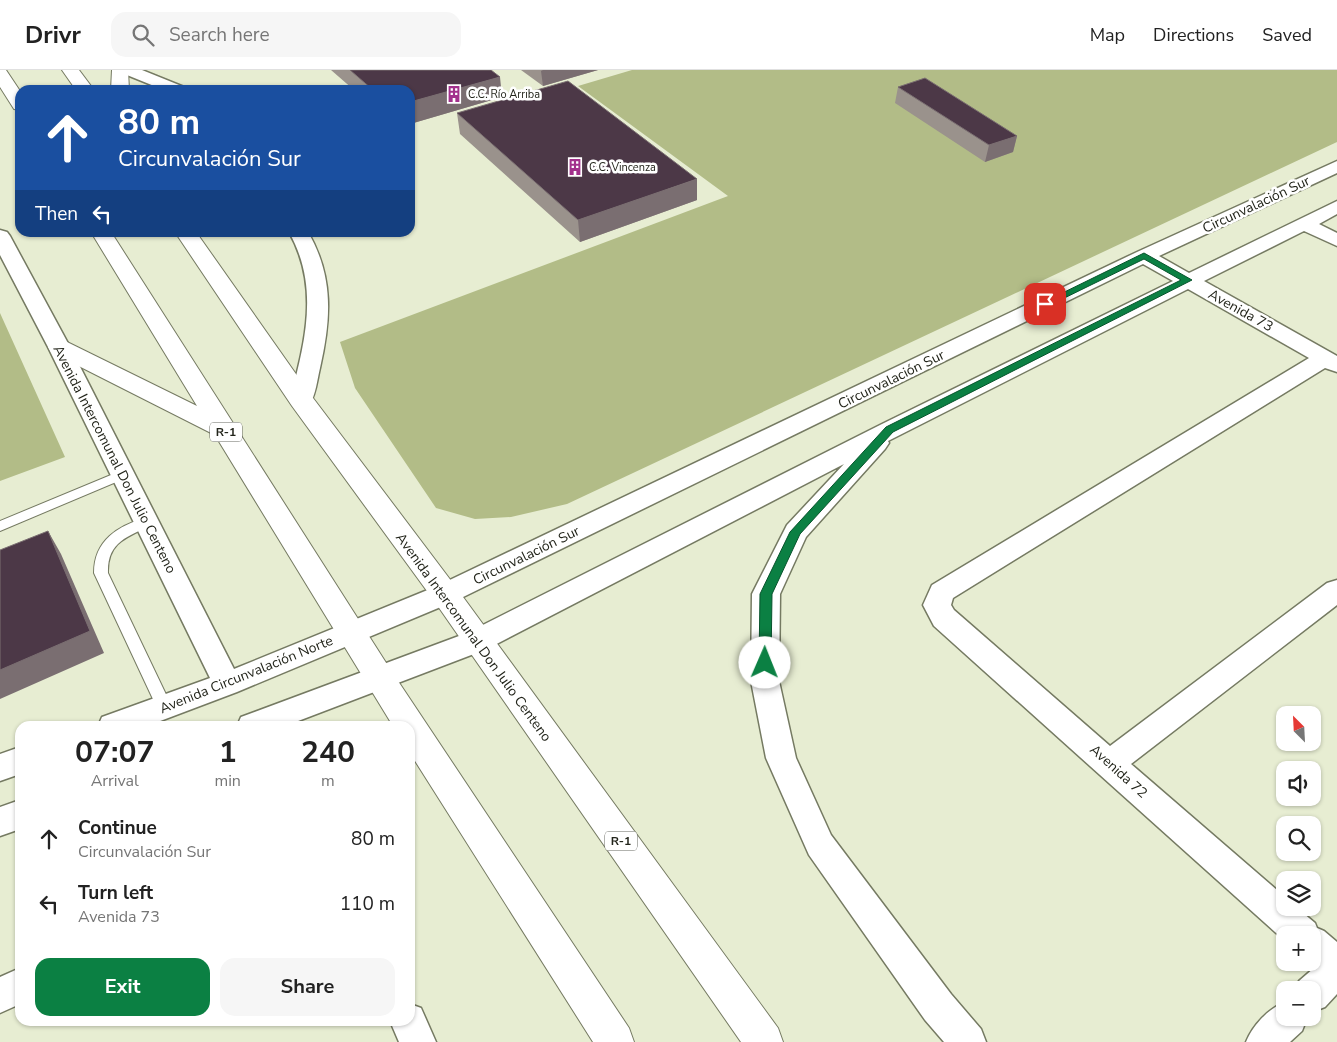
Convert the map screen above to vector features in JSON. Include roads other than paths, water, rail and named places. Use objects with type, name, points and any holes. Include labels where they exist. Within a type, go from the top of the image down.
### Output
[{"type":"main road","points":[[70,70],[81,85]]},
{"type":"main road","points":[[120,70],[120,85]]},
{"type":"main road","points":[[0,73],[15,97]]},
{"type":"main road","name":"R-1","points":[[104,237],[407,721]]},
{"type":"main road","name":"Avenida Intercomunal Don Julio Centeno","points":[[188,237],[301,400],[445,594],[764,1042]]},
{"type":"main road","points":[[59,347],[225,430]]},
{"type":"main road","name":"R-1","points":[[415,734],[615,1042]]},
{"type":"street","points":[[128,70],[166,85]]},
{"type":"street","name":"Circunvalación Sur","points":[[351,632],[445,594],[1144,256],[1337,166]]},
{"type":"street","points":[[265,721],[477,641],[1187,280],[1337,207]]},
{"type":"street","points":[[1304,224],[1337,240]]},
{"type":"street","name":"Avenida Intercomunal Don Julio Centeno","points":[[0,236],[59,347],[228,684]]},
{"type":"street","points":[[301,400],[314,352],[317,305],[315,276],[308,246],[302,237]]},
{"type":"street","name":"Avenida 73","points":[[1144,256],[1331,361]]},
{"type":"street","name":"Avenida 72","points":[[1293,926],[944,618],[937,605],[942,592],[1331,361]]},
{"type":"street","points":[[890,430],[796,532],[766,594],[765,680],[781,758],[820,845],[938,1007],[968,1042]]},
{"type":"street","points":[[1110,763],[1337,590]]},
{"type":"street","name":"Avenida Circunvalación Norte","points":[[126,721],[228,684],[351,632]]},
{"type":"street","points":[[0,768],[15,762]]},
{"type":"street","points":[[0,822],[15,816]]},
{"type":"street","points":[[1321,951],[1337,965]]},
{"type":"street","points":[[1321,985],[1337,970]]},
{"type":"street","points":[[0,995],[15,988]]},
{"type":"street","points":[[410,1026],[418,1042]]},
{"type":"street","points":[[1264,1042],[1281,1026]]},
{"type":"lane","points":[[0,526],[123,474]]},
{"type":"lane","points":[[147,522],[116,536],[106,547],[100,561],[101,573],[164,707]]},
{"type":"place","name":"C.C. Río Arriba","points":[[454,94]]},
{"type":"place","name":"C.C. Vincenza","points":[[575,167]]}]
